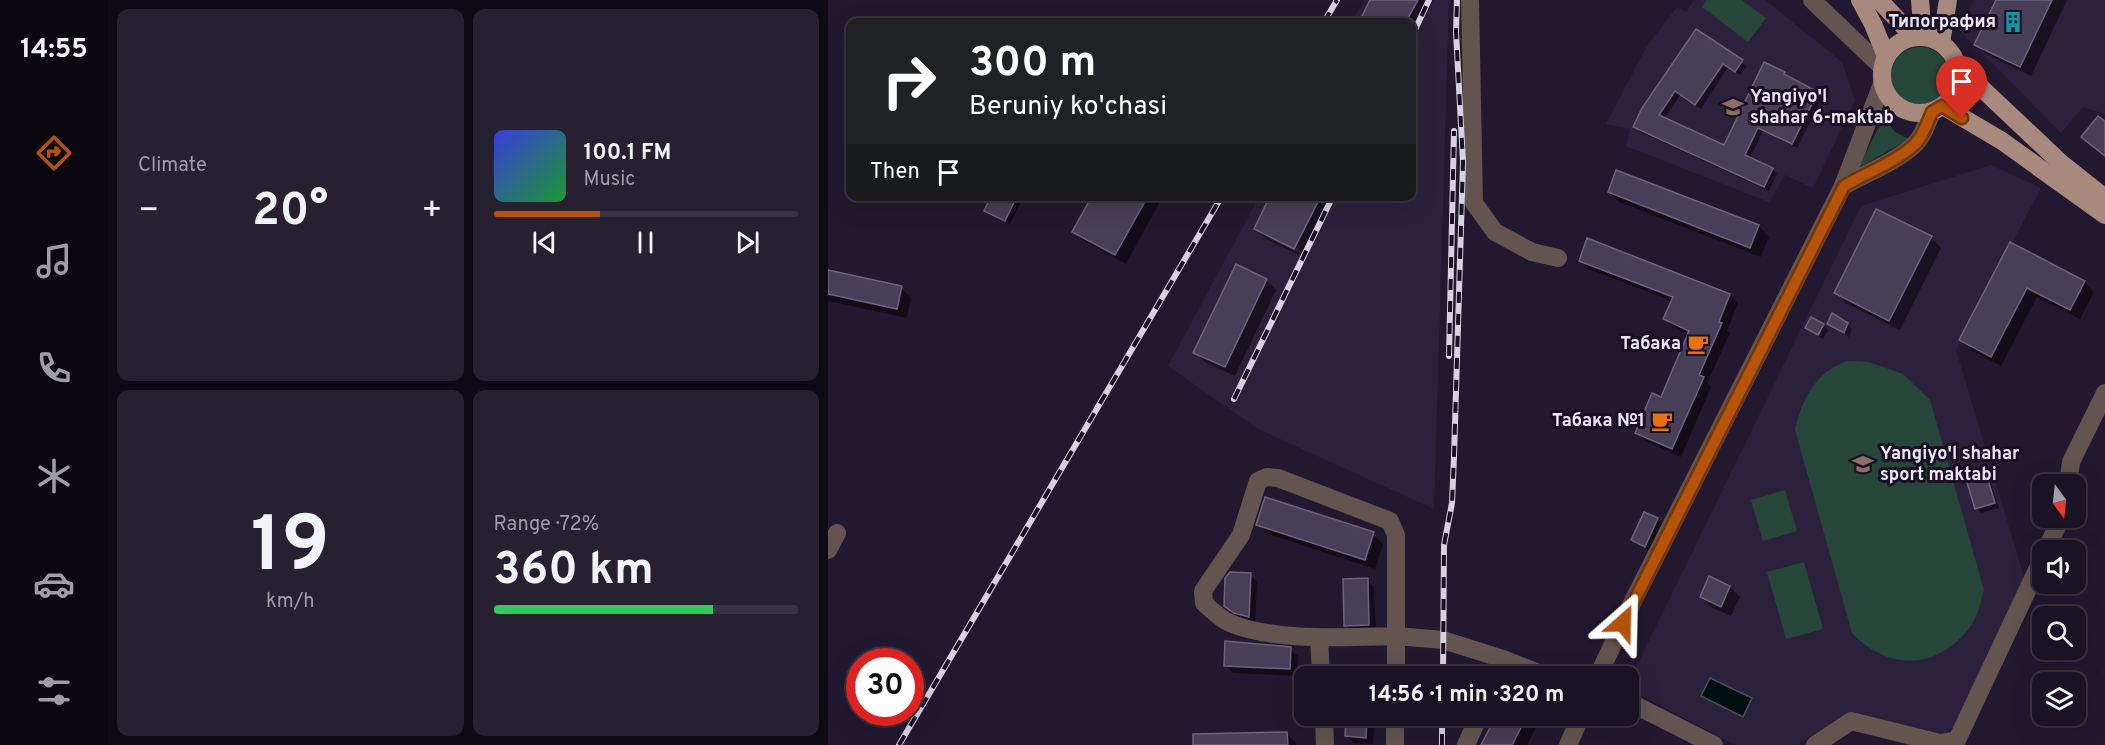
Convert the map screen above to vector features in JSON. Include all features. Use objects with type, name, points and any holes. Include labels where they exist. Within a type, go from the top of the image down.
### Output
[{"type":"main road","points":[[1860,0],[1873,24],[1884,69],[1887,96],[1901,108],[1919,114],[1937,109],[1951,98],[1956,87],[1958,75],[1950,52],[1941,43],[1918,37],[1879,0]]},
{"type":"main road","points":[[1918,37],[1920,0]]},
{"type":"main road","points":[[1941,43],[1948,0]]},
{"type":"main road","points":[[1884,69],[1894,47],[1903,41],[1918,37]]},
{"type":"main road","points":[[1956,64],[2061,163],[2105,198]]},
{"type":"main road","points":[[1937,109],[2002,141],[2105,214]]},
{"type":"street","points":[[1470,0],[1474,203],[1495,232],[1532,252],[1558,258]]},
{"type":"street","points":[[1603,666],[1632,603],[1844,186],[1884,69],[1812,0]]},
{"type":"street","points":[[1844,186],[1892,160],[1914,145],[1937,109]]},
{"type":"street","points":[[2069,474],[2071,462],[2105,393]]},
{"type":"street","points":[[1396,666],[1396,636],[1396,535],[1390,521],[1278,478],[1267,477],[1258,481],[1241,535],[1203,591],[1204,603],[1229,623],[1266,632],[1319,638],[1396,636],[1443,640],[1521,666]]},
{"type":"street","points":[[828,550],[837,533]]},
{"type":"street","points":[[1815,745],[1851,721],[1940,743],[1957,740],[2032,580]]},
{"type":"street","points":[[1319,638],[1320,666]]},
{"type":"street","points":[[1500,666],[1503,659]]},
{"type":"street","points":[[1639,707],[1714,745]]},
{"type":"street","points":[[1324,726],[1325,745]]},
{"type":"street","points":[[1395,726],[1395,745]]},
{"type":"street","points":[[1466,745],[1475,726]]},
{"type":"street","points":[[1568,745],[1577,726]]},
{"type":"shaded area","points":[[1364,0],[1449,0],[1434,509],[1258,429],[1168,366],[1257,201],[1416,201],[1416,18],[1354,18]]},
{"type":"shaded area","name":"Yangiyo'l shahar 6-maktab","points":[[1694,0],[1765,0],[1842,62],[1855,100],[1813,188],[1785,175],[1769,202],[1626,146],[1630,129],[1606,124],[1647,46],[1677,7],[1686,12]]},
{"type":"shaded area","points":[[1974,0],[2105,0],[2105,114],[2083,107],[2061,133],[1959,30]]},
{"type":"shaded area","name":"Yangiyo'l shahar sport maktabi","points":[[1991,165],[2041,188],[1956,350],[2024,577],[1954,727],[1943,734],[1848,712],[1797,745],[1735,745],[1639,694],[1639,666],[1637,666],[1861,206]]},
{"type":"shaded area","points":[[1710,678],[1752,698],[1743,717],[1701,696]]},
{"type":"green space","points":[[1707,0],[1742,0],[1766,18],[1748,42],[1702,7]]},
{"type":"green space","points":[[1914,47],[1926,47],[1941,55],[1949,70],[1949,82],[1941,97],[1926,105],[1914,105],[1899,97],[1891,82],[1891,70],[1899,55]]},
{"type":"green space","points":[[1884,117],[1895,132],[1909,139],[1858,168]]},
{"type":"green space","points":[[1848,361],[1869,362],[1903,374],[1930,400],[1984,590],[1975,617],[1966,632],[1953,645],[1939,654],[1924,659],[1909,661],[1880,654],[1865,645],[1852,633],[1795,430],[1806,397],[1812,388],[1827,372]]},
{"type":"green space","points":[[1785,490],[1797,531],[1763,541],[1751,500]]},
{"type":"green space","points":[[1804,562],[1823,629],[1786,639],[1767,572]]},
{"type":"building","points":[[1370,0],[1418,0],[1408,18],[1361,18]]},
{"type":"building","name":"Типография","points":[[1996,0],[2052,0],[2020,67],[1974,45]]},
{"type":"building","points":[[1696,29],[1743,60],[1735,72],[1723,64],[1695,105],[1675,91],[1659,115],[1724,145],[1764,62],[1818,92],[1792,144],[1758,128],[1745,155],[1773,168],[1764,187],[1633,127],[1642,108]]},
{"type":"building","points":[[2098,116],[2105,121],[2105,156],[2081,137]]},
{"type":"building","points":[[1616,170],[1759,225],[1750,248],[1608,192]]},
{"type":"building","points":[[989,201],[1015,201],[1005,221],[984,211]]},
{"type":"building","points":[[1089,201],[1145,201],[1115,255],[1072,232]]},
{"type":"building","points":[[1268,201],[1318,201],[1294,249],[1254,229]]},
{"type":"building","points":[[1876,209],[1932,236],[1889,321],[1834,293]]},
{"type":"building","points":[[1587,238],[1730,294],[1719,322],[1722,323],[1699,375],[1704,377],[1672,449],[1635,433],[1652,393],[1661,397],[1689,331],[1663,319],[1673,297],[1579,261]]},
{"type":"building","points":[[2010,242],[2085,281],[2070,310],[2027,288],[1991,357],[1959,340]]},
{"type":"building","points":[[1236,264],[1267,279],[1225,367],[1193,353]]},
{"type":"building","points":[[828,270],[902,286],[897,309],[828,294]]},
{"type":"building","points":[[1832,313],[1848,323],[1844,333],[1827,324]]},
{"type":"building","points":[[1811,317],[1824,324],[1818,335],[1805,328]]},
{"type":"building","points":[[1986,473],[1995,503],[1975,509],[1966,479]]},
{"type":"building","points":[[1265,497],[1374,532],[1365,560],[1256,525]]},
{"type":"building","points":[[1644,512],[1658,518],[1645,547],[1631,540]]},
{"type":"building","points":[[1230,572],[1251,573],[1249,617],[1234,613],[1224,606],[1225,578]]},
{"type":"building","points":[[1709,576],[1730,586],[1721,607],[1700,597]]},
{"type":"building","points":[[1368,578],[1369,625],[1344,626],[1343,579]]},
{"type":"building","points":[[1225,641],[1291,647],[1290,669],[1224,666]]},
{"type":"building","points":[[1346,726],[1367,726],[1366,738],[1345,736]]},
{"type":"building","points":[[1491,726],[1522,726],[1512,745],[1481,745]]},
{"type":"building","points":[[1287,732],[1288,745],[1193,745],[1193,734]]},
{"type":"railway","points":[[1326,18],[1337,0]]},
{"type":"railway","points":[[1416,28],[1429,0]]},
{"type":"railway","points":[[1443,666],[1444,545],[1452,503],[1463,162],[1456,32],[1457,0]]},
{"type":"railway","points":[[1449,356],[1454,131]]},
{"type":"railway","points":[[899,745],[1219,201]]},
{"type":"railway","points":[[1234,399],[1331,201]]},
{"type":"railway","points":[[1442,726],[1442,745]]},
{"type":"place","name":"Типография","points":[[2013,22]]},
{"type":"place","name":"Yangiyo'l shahar 6-maktab","points":[[1733,107]]},
{"type":"place","name":"Табака","points":[[1698,344]]},
{"type":"place","name":"Табака №1","points":[[1662,421]]},
{"type":"place","name":"Yangiyo'l shahar sport maktabi","points":[[1863,464]]},
{"type":"route","points":[[1623,623],[1844,186],[1892,160],[1914,145],[1924,131],[1932,112],[1942,106],[1962,118]]}]
